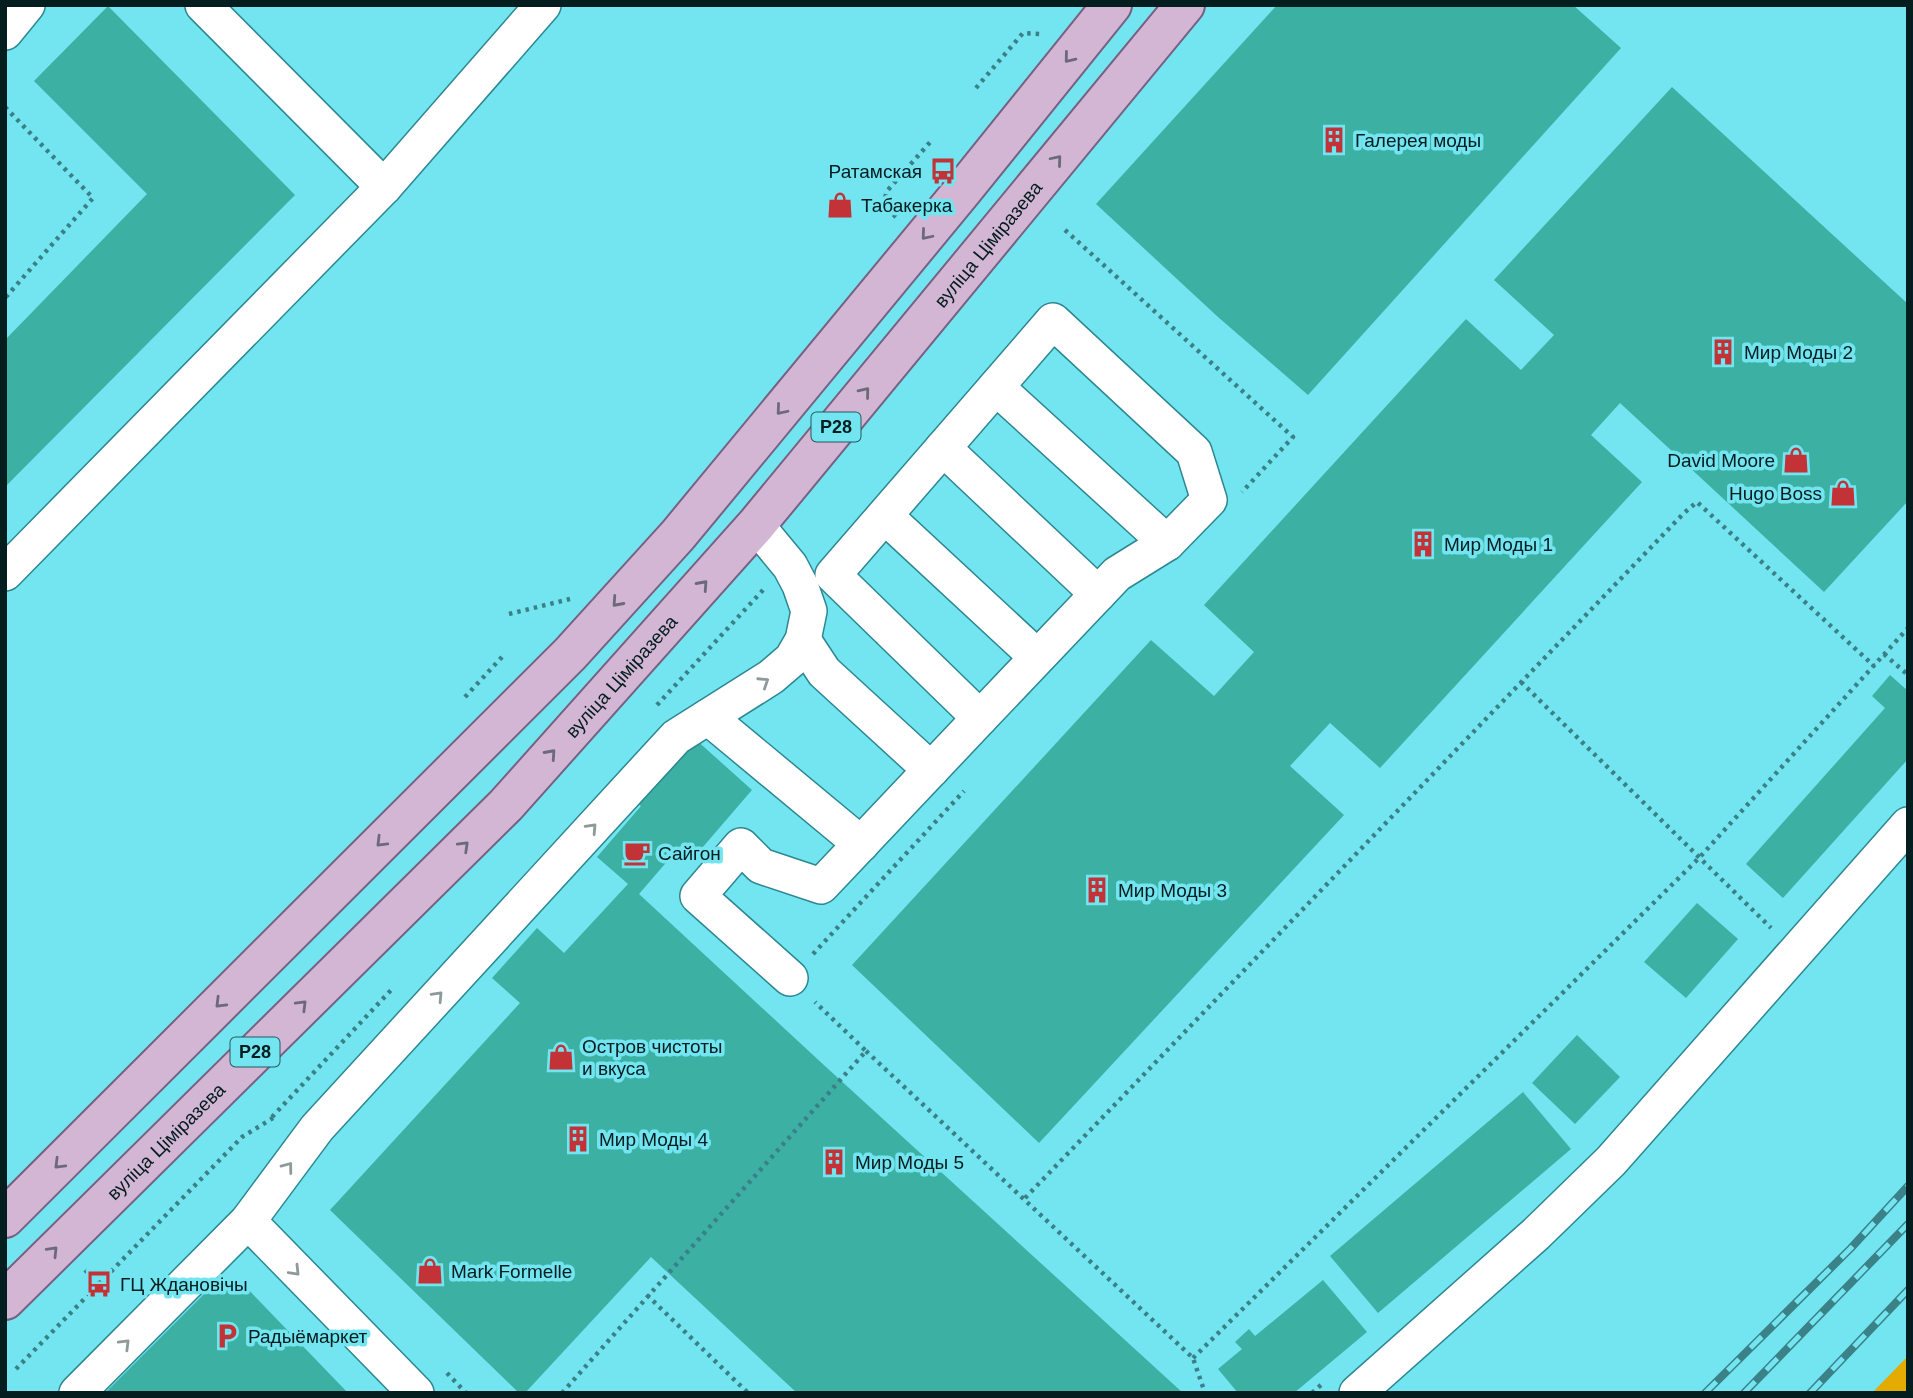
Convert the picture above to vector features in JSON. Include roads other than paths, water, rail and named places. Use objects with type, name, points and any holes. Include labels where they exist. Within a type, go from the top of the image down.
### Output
[{"type":"main road","name":"Р28","points":[[5,1218],[570,654],[687,525],[972,180],[1112,5]]},
{"type":"main road","name":"вуліца Ціміразева","points":[[5,1300],[506,806],[756,524],[1185,5]]},
{"type":"lane","points":[[5,32],[27,5]]},
{"type":"lane","points":[[203,5],[384,187]]},
{"type":"lane","points":[[5,573],[384,187],[544,5]]},
{"type":"lane","points":[[790,978],[698,896],[741,846],[761,866],[821,887],[1117,574],[1167,543],[1209,500],[1194,452],[1053,321],[833,575],[980,718]]},
{"type":"lane","points":[[996,387],[1167,543]]},
{"type":"lane","points":[[943,448],[1098,594]]},
{"type":"lane","points":[[885,516],[1037,657]]},
{"type":"lane","points":[[77,1393],[248,1222],[317,1128],[676,737],[771,677],[792,659],[803,640],[809,611],[800,584],[790,566],[756,524]]},
{"type":"lane","points":[[803,640],[824,671],[931,770]]},
{"type":"lane","points":[[708,717],[861,845]]},
{"type":"lane","points":[[1357,1393],[1536,1234],[1611,1161],[1908,825]]},
{"type":"lane","points":[[248,1222],[416,1393]]},
{"type":"railway","points":[[1705,1393],[1851,1248],[1908,1186]]},
{"type":"railway","points":[[1744,1393],[1908,1224]]},
{"type":"railway","points":[[1810,1393],[1908,1290]]},
{"type":"place","name":"Галерея моды","points":[[1334,140]]},
{"type":"place","name":"Ратамская","points":[[943,171]]},
{"type":"place","name":"Табакерка","points":[[840,205]]},
{"type":"place","name":"Мир Моды 2","points":[[1723,352]]},
{"type":"place","name":"David Moore","points":[[1796,460]]},
{"type":"place","name":"Hugo Boss","points":[[1843,493]]},
{"type":"place","name":"Мир Моды 1","points":[[1423,544]]},
{"type":"place","name":"Сайгон","points":[[637,853]]},
{"type":"place","name":"Мир Моды 3","points":[[1097,890]]},
{"type":"place","name":"Остров чистоты и вкуса","points":[[561,1057]]},
{"type":"place","name":"Мир Моды 4","points":[[578,1139]]},
{"type":"place","name":"Мир Моды 5","points":[[834,1162]]},
{"type":"place","name":"Mark Formelle","points":[[430,1271]]},
{"type":"place","name":"ГЦ Ждановічы","points":[[99,1284]]},
{"type":"place","name":"Радыёмаркет","points":[[227,1336]]}]
